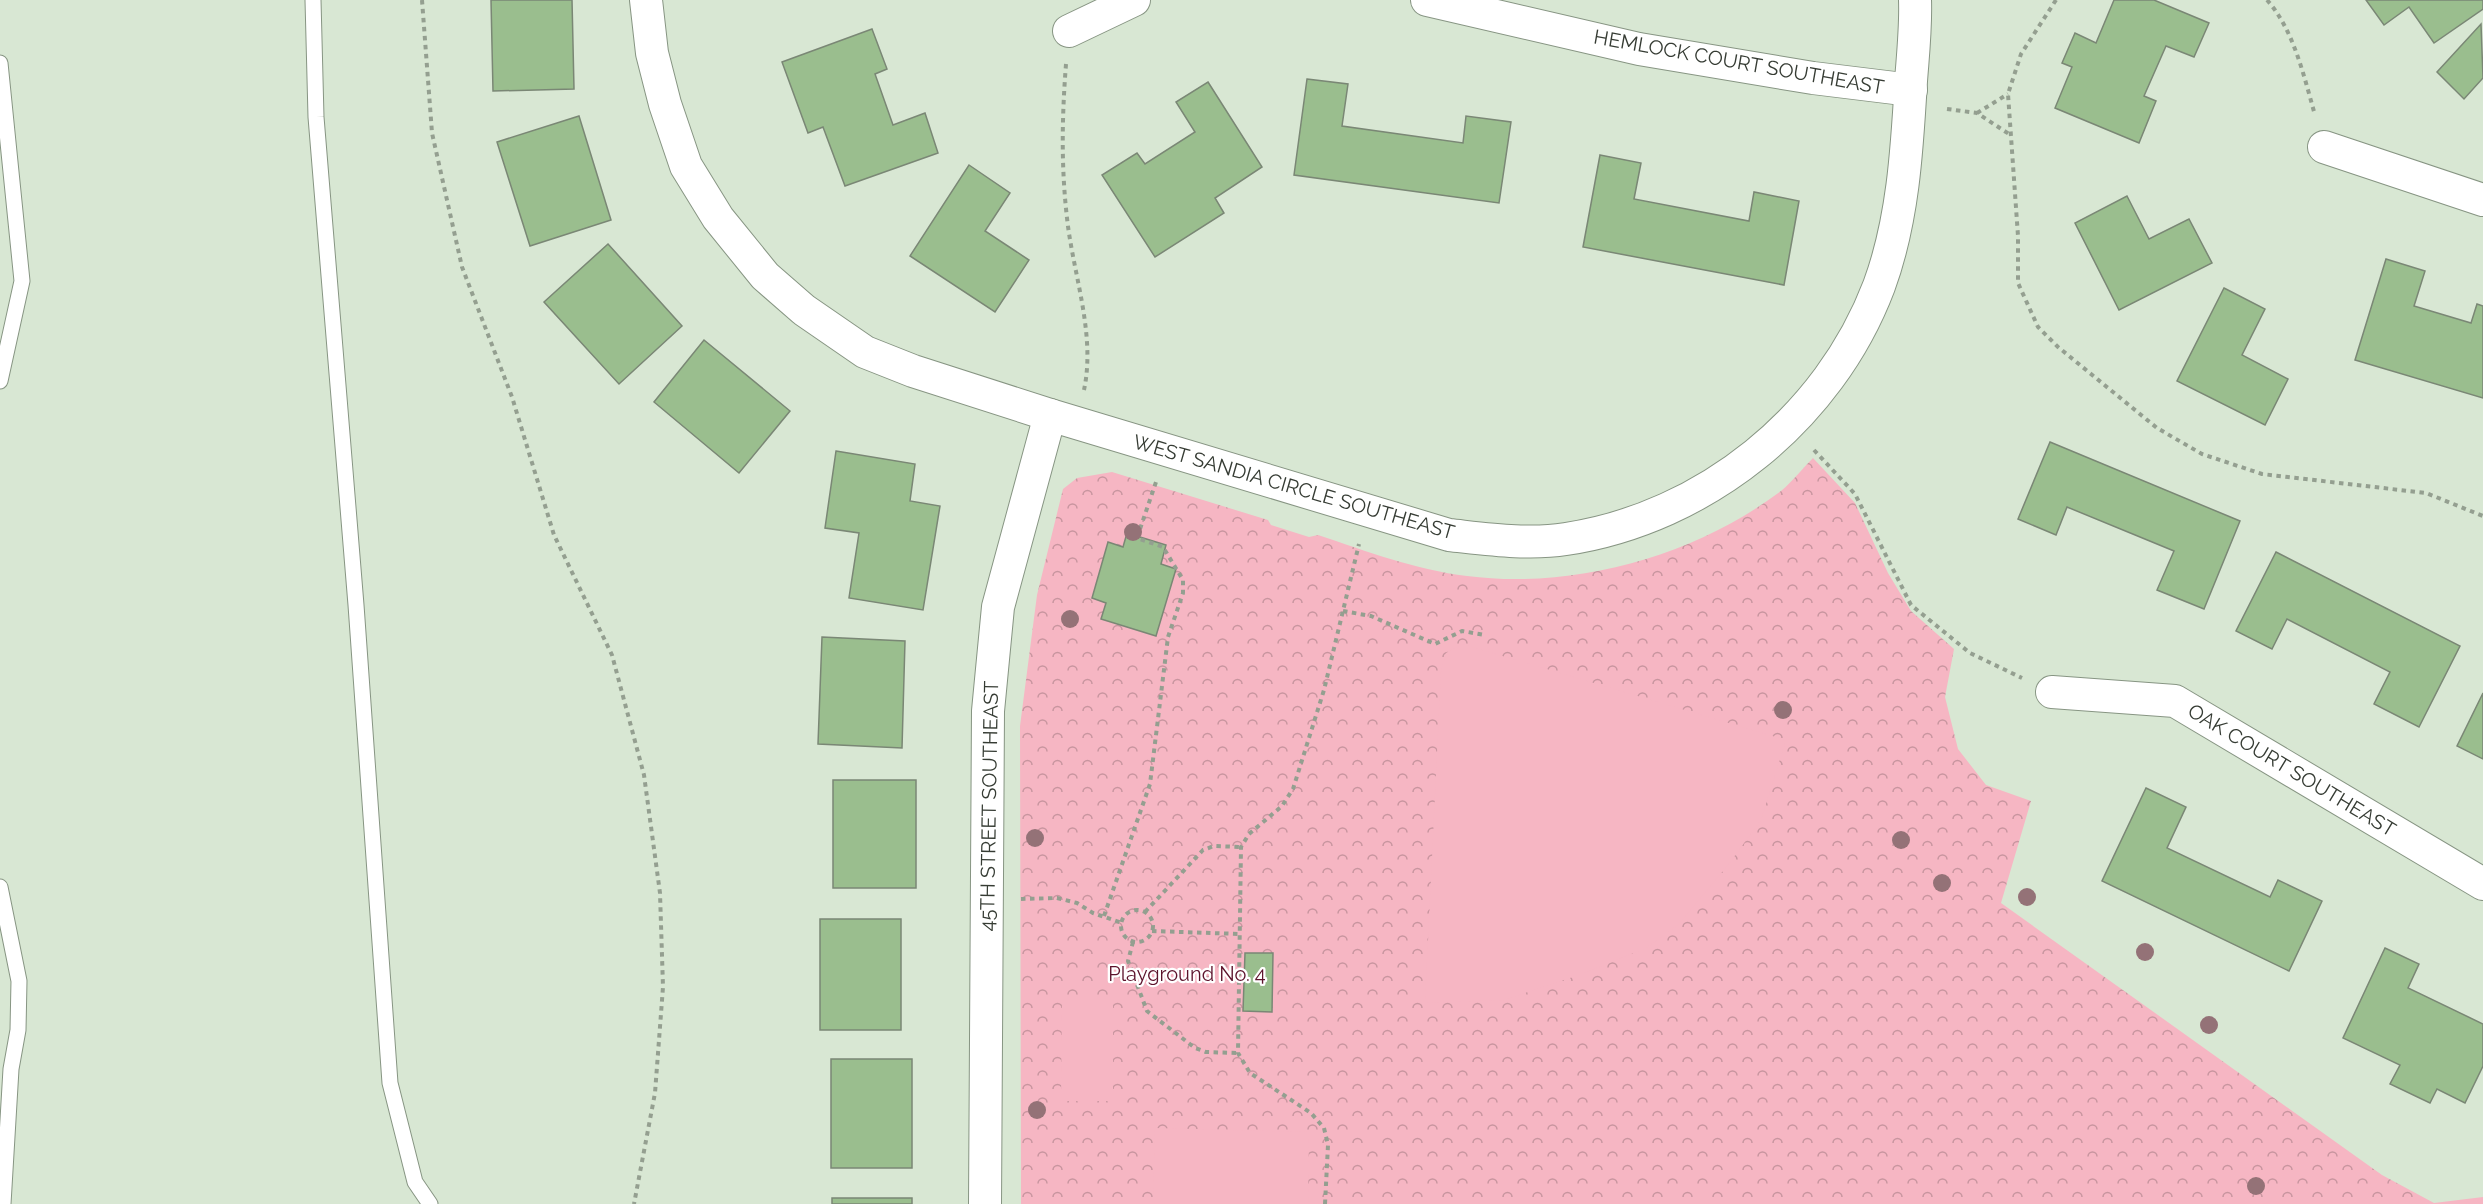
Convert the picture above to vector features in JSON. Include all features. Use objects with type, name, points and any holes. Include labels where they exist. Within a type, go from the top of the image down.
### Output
[{"type":"street","name":"WEST SANDIA CIRCLE SOUTHEAST","points":[[646,0],[652,53],[686,166],[718,218],[765,276],[804,310],[865,352],[913,371],[1063,419],[1449,535],[1498,540],[1564,539],[1620,528],[1666,510],[1726,477],[1795,422],[1843,360],[1879,287],[1906,172],[1915,0]]},
{"type":"street","points":[[1069,31],[1134,0]]},
{"type":"street","name":"HEMLOCK COURT SOUTHEAST","points":[[1427,0],[1639,49],[1802,76],[1911,90]]},
{"type":"street","points":[[2324,147],[2483,200]]},
{"type":"street","name":"45TH STREET SOUTHEAST","points":[[985,1204],[988,711],[998,607],[1063,419]]},
{"type":"street","name":"OAK COURT SOUTHEAST","points":[[2052,692],[2175,701],[2483,884]]},
{"type":"lane","points":[[312,0],[316,128],[356,605],[390,1083],[415,1182],[430,1204]]},
{"type":"lane","points":[[0,63],[22,281],[0,381]]},
{"type":"lane","points":[[0,887],[19,981],[18,1030],[11,1070],[3,1204]]},
{"type":"path","points":[[422,0],[432,134],[462,267],[512,396],[554,535],[612,655],[644,775],[660,893],[663,987],[655,1093],[634,1204]]},
{"type":"path","points":[[2056,0],[2020,54],[2008,94],[2018,236],[2018,283],[2038,327],[2058,347],[2148,420],[2202,454],[2262,474],[2426,493],[2483,516]]},
{"type":"path","points":[[2267,0],[2276,10],[2300,64],[2324,147]]},
{"type":"path","points":[[1063,419],[1086,380],[1085,326],[1067,219],[1061,126],[1069,31]]},
{"type":"path","points":[[1977,113],[2008,94]]},
{"type":"path","points":[[1947,109],[1977,113],[2010,135]]},
{"type":"path","points":[[1814,450],[1855,494],[1911,604],[1970,653],[2052,692]]},
{"type":"path","points":[[1104,916],[1150,784],[1168,638],[1183,593],[1183,580],[1163,546],[1137,538],[1156,479]]},
{"type":"path","points":[[1325,1204],[1328,1145],[1324,1128],[1311,1113],[1250,1072],[1238,1053],[1241,847],[1249,834],[1282,806],[1293,789],[1324,690],[1360,542]]},
{"type":"path","points":[[1343,611],[1371,616],[1435,644],[1462,631],[1485,635]]},
{"type":"path","points":[[1145,912],[1203,850],[1214,846],[1241,847]]},
{"type":"path","points":[[1015,899],[1057,898],[1077,903],[1093,913],[1122,922]]},
{"type":"path","points":[[1129,912],[1145,912],[1150,916],[1152,931],[1143,942],[1133,942],[1126,938],[1122,922],[1129,912]]},
{"type":"path","points":[[1152,931],[1240,934]]},
{"type":"path","points":[[1133,942],[1128,961],[1147,1011],[1195,1048],[1206,1052],[1238,1053]]},
{"type":"green space","name":"Playground No. 4","points":[[1813,458],[1855,503],[1888,573],[1911,611],[1954,649],[1945,697],[1958,749],[1986,785],[2031,801],[2001,903],[2382,1175],[2434,1203],[2483,1197],[2483,1204],[1021,1204],[1020,726],[1037,595],[1063,489],[1077,478],[1112,472],[1268,520],[1271,525],[1309,537],[1318,535],[1429,569],[1467,576],[1508,579],[1549,578],[1632,563],[1711,534],[1747,514],[1781,491]]},
{"type":"green space","points":[[1462,644],[1786,740],[1761,820],[1728,865],[1678,925],[1646,948],[1582,974],[1504,1000],[1425,1003],[1441,672],[1446,653]]},
{"type":"green space","points":[[1062,999],[1113,999],[1113,1101],[1061,1101]]},
{"type":"green space","points":[[1155,1128],[1309,1132],[1308,1204],[1153,1204]]},
{"type":"building","points":[[491,0],[572,0],[574,89],[493,91]]},
{"type":"building","points":[[2114,0],[2154,0],[2209,23],[2194,57],[2166,46],[2144,96],[2156,101],[2139,143],[2055,108],[2072,67],[2062,63],[2075,33],[2096,43]]},
{"type":"building","points":[[2366,0],[2483,0],[2483,9],[2434,43],[2409,7],[2384,25]]},
{"type":"building","points":[[2481,24],[2483,78],[2464,99],[2437,72]]},
{"type":"building","points":[[872,29],[887,69],[875,74],[893,125],[925,113],[938,153],[845,186],[823,127],[808,133],[782,62]]},
{"type":"building","points":[[1307,79],[1348,84],[1342,126],[1463,143],[1466,116],[1511,122],[1499,203],[1294,175]]},
{"type":"building","points":[[1208,82],[1262,167],[1215,198],[1224,213],[1155,257],[1102,175],[1137,153],[1145,164],[1195,132],[1176,102]]},
{"type":"building","points":[[579,116],[611,220],[530,246],[497,142]]},
{"type":"building","points":[[1600,155],[1641,163],[1634,199],[1749,221],[1754,192],[1799,201],[1784,285],[1583,247]]},
{"type":"building","points":[[969,165],[1010,193],[985,231],[1029,260],[995,312],[910,256]]},
{"type":"building","points":[[2127,196],[2149,239],[2189,219],[2212,263],[2119,310],[2075,223]]},
{"type":"building","points":[[608,244],[682,326],[619,384],[544,302]]},
{"type":"building","points":[[2386,259],[2425,271],[2414,306],[2471,323],[2477,304],[2483,306],[2483,398],[2355,360]]},
{"type":"building","points":[[2224,288],[2265,309],[2242,355],[2288,379],[2265,425],[2177,381]]},
{"type":"building","points":[[704,340],[790,411],[739,473],[654,402]]},
{"type":"building","points":[[2050,442],[2240,521],[2204,609],[2157,590],[2174,551],[2067,507],[2056,535],[2018,519]]},
{"type":"building","points":[[836,451],[915,464],[910,501],[940,506],[923,610],[849,598],[859,533],[825,528]]},
{"type":"building","points":[[1127,533],[1166,545],[1161,564],[1176,569],[1156,636],[1101,619],[1106,603],[1092,598],[1108,542],[1123,547]]},
{"type":"building","points":[[2276,552],[2460,646],[2419,727],[2374,704],[2390,672],[2287,619],[2272,649],[2236,631]]},
{"type":"building","points":[[822,637],[905,641],[902,748],[818,744]]},
{"type":"building","points":[[2483,693],[2483,759],[2457,746]]},
{"type":"building","points":[[833,780],[916,780],[916,888],[833,888]]},
{"type":"building","points":[[2146,788],[2186,807],[2167,848],[2270,897],[2278,880],[2322,901],[2289,971],[2102,881]]},
{"type":"building","points":[[820,919],[901,919],[901,1030],[820,1030]]},
{"type":"building","points":[[2385,948],[2419,964],[2408,988],[2483,1024],[2483,1066],[2465,1103],[2437,1089],[2430,1103],[2390,1084],[2400,1065],[2343,1038]]},
{"type":"building","points":[[1245,953],[1273,953],[1272,1012],[1243,1011]]},
{"type":"building","points":[[831,1059],[912,1059],[912,1168],[831,1168]]},
{"type":"building","points":[[832,1198],[912,1198],[912,1204],[832,1204]]}]
